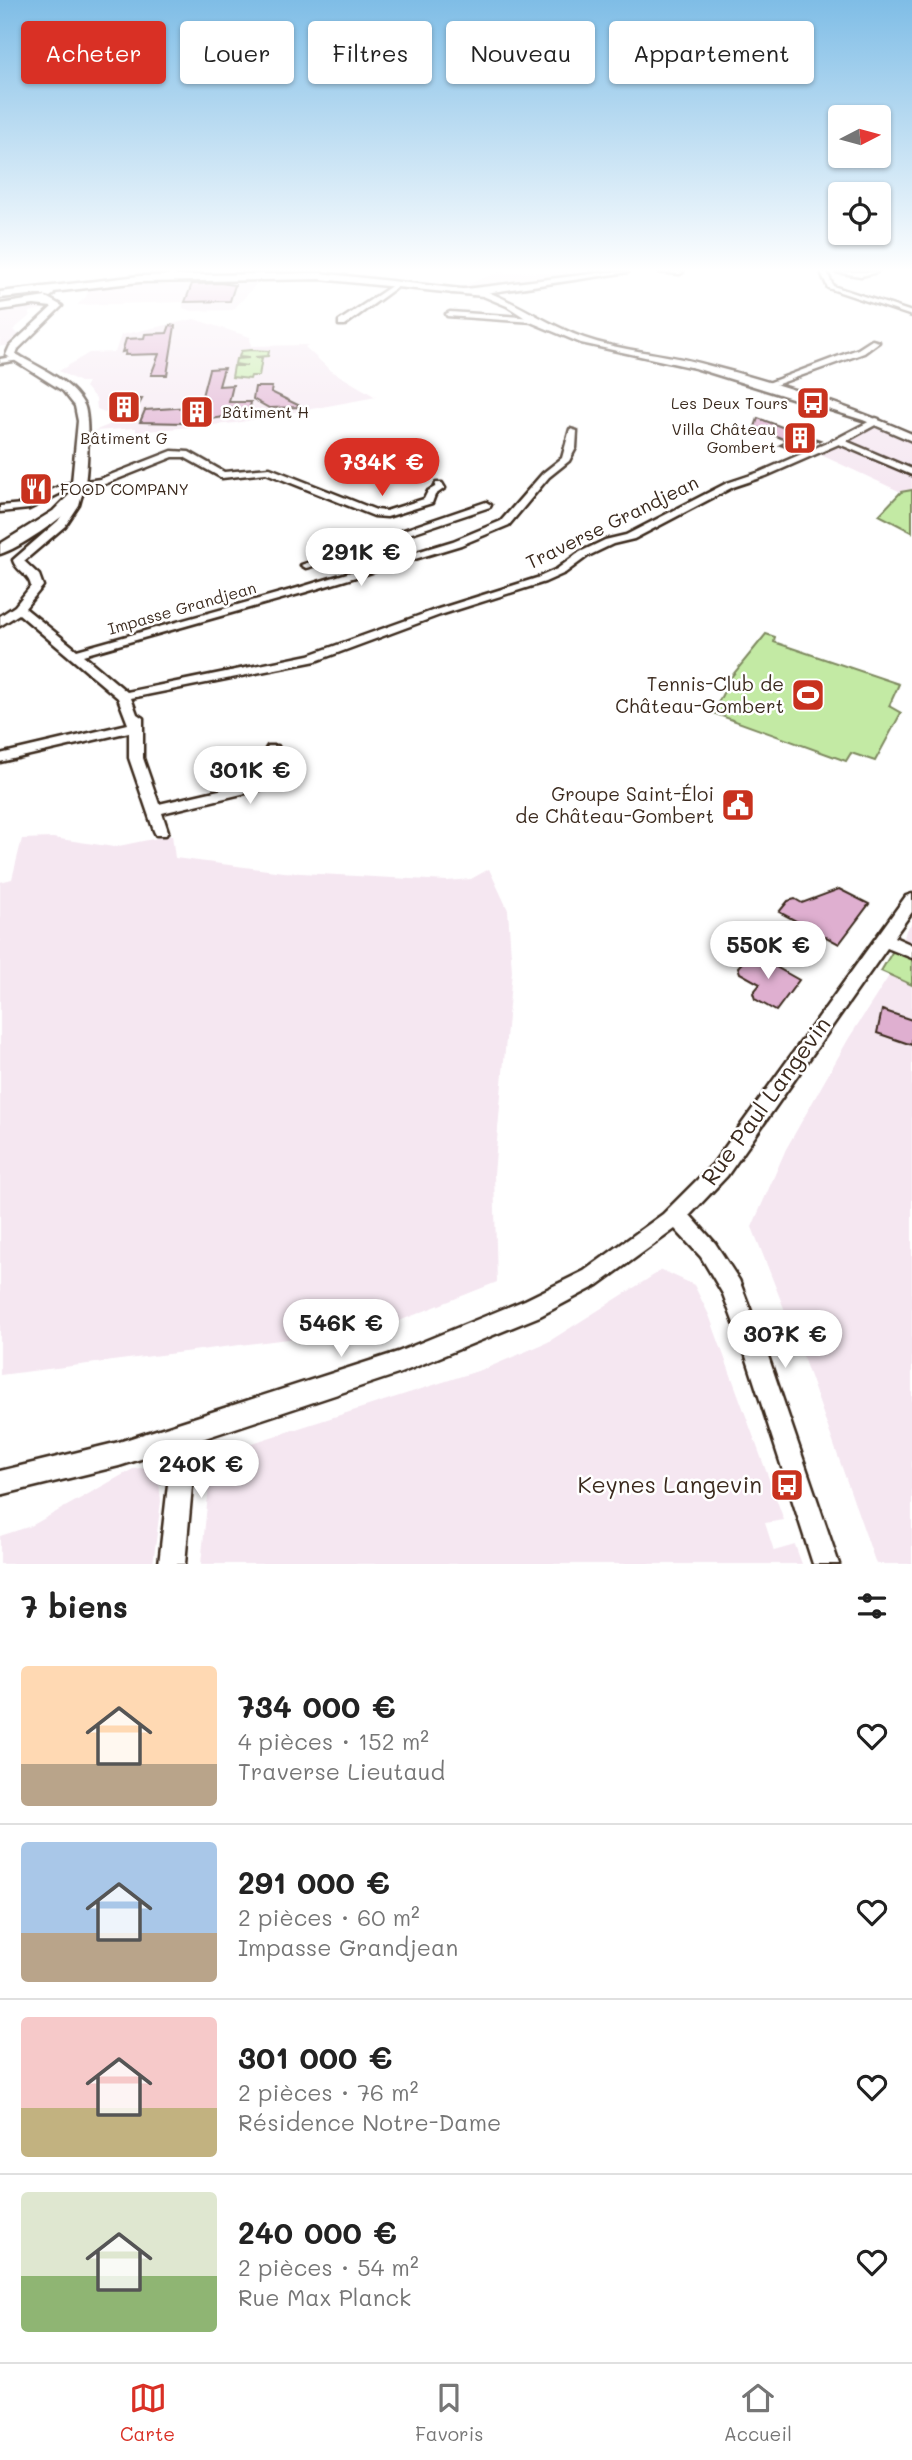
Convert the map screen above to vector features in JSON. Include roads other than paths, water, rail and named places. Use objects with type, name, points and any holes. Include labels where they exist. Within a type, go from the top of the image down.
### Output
[{"type":"street","points":[[0,622],[34,592],[37,580],[19,564],[19,559],[64,521],[75,505],[84,421],[80,406],[66,389],[11,355],[16,345]]},
{"type":"street","points":[[17,358],[23,345]]},
{"type":"street","points":[[600,345],[678,360],[876,421],[912,438]]},
{"type":"street","points":[[764,386],[861,351],[870,345]]},
{"type":"street","points":[[0,361],[17,358]]},
{"type":"street","name":"Traverse Grandjean","points":[[124,696],[140,695],[312,658],[436,613],[541,580],[561,571],[584,554],[651,527],[730,485],[763,474],[839,441],[876,421]]},
{"type":"street","name":"Impasse Grandjean","points":[[75,654],[457,543],[505,523],[546,475],[566,459],[571,449],[573,431]]},
{"type":"street","points":[[839,441],[912,472]]},
{"type":"street","points":[[3,511],[25,507],[66,486],[78,489],[102,482],[172,453],[186,454],[222,475],[267,470],[374,513],[387,514],[428,501],[431,493],[440,488],[439,485]]},
{"type":"street","points":[[0,550],[57,514],[78,489]]},
{"type":"street","points":[[306,565],[486,505]]},
{"type":"street","points":[[403,532],[428,551]]},
{"type":"street","points":[[19,608],[124,696],[135,726]]},
{"type":"street","points":[[140,695],[135,726],[136,758],[161,831]]},
{"type":"street","points":[[0,758],[135,726]]},
{"type":"street","points":[[156,810],[266,784],[277,778],[279,768],[273,748]]},
{"type":"street","name":"Rue Paul Langevin","points":[[0,1483],[119,1454],[398,1363],[532,1308],[591,1278],[676,1214],[720,1170],[912,900]]},
{"type":"street","points":[[883,939],[912,952]]},
{"type":"street","points":[[676,1214],[708,1250],[731,1288],[756,1353],[826,1564]]},
{"type":"street","points":[[172,1564],[185,1432]]},
{"type":"place","name":"Les Deux Tours","points":[[813,403]]},
{"type":"place","name":"Bâtiment G","points":[[124,407]]},
{"type":"place","name":"Bâtiment H","points":[[197,412]]},
{"type":"place","name":"Villa Château Gombert","points":[[800,438]]},
{"type":"place","name":"FOOD COMPANY","points":[[36,489]]},
{"type":"place","name":"Tennis-Club de Château-Gombert","points":[[808,695]]},
{"type":"place","name":"Groupe Saint-Éloi de Château-Gombert","points":[[738,805]]},
{"type":"place","name":"Keynes Langevin","points":[[787,1485]]}]
